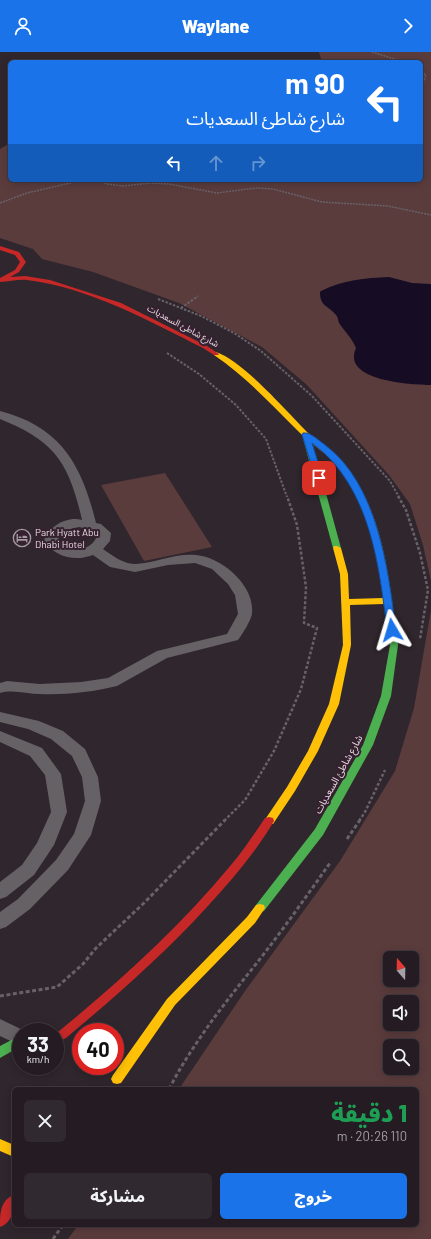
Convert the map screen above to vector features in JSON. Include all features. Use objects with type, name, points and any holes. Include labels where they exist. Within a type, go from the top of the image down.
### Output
[{"type":"street","name":"شارع شاطئ السعديات","points":[[0,248],[16,252],[22,257],[24,262],[23,265],[50,282]]},
{"type":"street","points":[[1,280],[18,272],[23,265]]},
{"type":"street","name":"شارع شاطئ السعديات","points":[[1,280],[25,278],[50,282],[119,304],[205,347],[242,372],[306,435],[327,451],[341,465],[358,491],[372,526],[384,570],[394,645],[386,696],[365,752],[319,832],[250,920],[171,1002],[117,1079]]},
{"type":"street","name":"شارع شاطئ السعديات","points":[[64,1031],[89,1013],[174,935],[232,872],[291,789],[313,751],[334,704],[347,645],[344,574],[306,435]]},
{"type":"street","points":[[345,602],[388,601]]},
{"type":"street","points":[[0,1052],[12,1044]]},
{"type":"street","points":[[115,1075],[118,1087]]},
{"type":"street","points":[[0,1144],[5,1148],[12,1150]]},
{"type":"street","points":[[0,1221],[12,1203]]},
{"type":"lane","points":[[0,415],[24,425],[51,442],[65,457],[82,491],[90,524]]},
{"type":"lane","points":[[79,523],[90,524],[98,527],[104,532],[105,538],[102,544],[95,550],[73,554],[55,547],[51,541],[52,534],[58,528],[79,523]]},
{"type":"lane","points":[[0,688],[7,686],[40,689],[81,687],[112,682],[162,654],[233,637],[245,614],[242,595],[234,582],[217,566],[196,559],[168,561],[135,568],[115,564],[95,550]]},
{"type":"lane","points":[[0,717],[33,725],[57,735],[79,754],[90,777],[93,801],[82,835],[62,864],[24,904],[0,922]]},
{"type":"lane","points":[[0,736],[36,752],[53,774],[59,812],[44,845],[28,870],[0,892]]},
{"type":"lane","points":[[0,1027],[12,1034]]},
{"type":"path","points":[[372,52],[398,60]]},
{"type":"path","points":[[423,73],[426,75],[423,83]]},
{"type":"path","points":[[0,203],[27,193],[74,182]]},
{"type":"path","points":[[103,182],[123,186],[151,183],[169,184],[200,191],[217,192],[256,188],[273,190],[322,202],[388,206],[431,215]]},
{"type":"path","points":[[153,296],[234,333],[261,351],[312,396],[346,431],[390,481],[406,510],[420,553],[428,590],[419,644]]},
{"type":"path","points":[[181,308],[198,296]]},
{"type":"path","points":[[344,844],[365,812],[388,763]]},
{"type":"path","points":[[170,1087],[178,1070],[213,1018],[296,913],[330,863]]},
{"type":"path","points":[[53,1239],[62,1227]]},
{"type":"shaded area","points":[[319,52],[431,52],[431,581],[423,545],[410,504],[389,475],[307,385],[262,347],[179,303],[93,272],[42,259],[33,249],[0,238],[0,149],[8,144],[8,182],[423,182],[423,60],[321,60]]},
{"type":"shaded area","points":[[389,277],[412,283],[431,284],[431,385],[409,384],[381,379],[368,374],[359,368],[354,359],[356,348],[354,344],[339,323],[337,316],[321,301],[320,292],[329,287],[363,279]]},
{"type":"shaded area","points":[[165,473],[212,547],[144,561],[101,485]]},
{"type":"shaded area","points":[[431,610],[431,1239],[68,1239],[77,1227],[419,1227],[419,1087],[180,1087],[245,991],[340,861],[395,771],[414,708]]},
{"type":"traffic: fast","points":[[306,435],[337,548]]},
{"type":"traffic: fast","points":[[260,908],[319,832],[368,745],[386,696],[394,645],[390,615]]},
{"type":"traffic: fast","points":[[0,1053],[12,1044]]},
{"type":"traffic: slow","points":[[216,354],[237,368],[258,386],[304,433],[335,459],[351,479],[361,497],[375,536],[384,576],[390,615]]},
{"type":"traffic: slow","points":[[269,821],[291,789],[313,751],[334,704],[347,645],[344,574],[337,548]]},
{"type":"traffic: slow","points":[[345,602],[388,601]]},
{"type":"traffic: slow","points":[[117,1079],[171,1002],[251,920],[260,908]]},
{"type":"traffic: slow","points":[[0,1145],[12,1150]]},
{"type":"traffic: jam","points":[[0,248],[17,254],[23,262],[17,271],[1,280]]},
{"type":"traffic: jam","points":[[2,280],[25,278],[50,282],[119,304],[216,354]]},
{"type":"traffic: jam","points":[[64,1033],[129,978],[192,916],[236,867],[269,821]]},
{"type":"traffic: jam","points":[[0,1221],[12,1204]]},
{"type":"place","name":"Park Hyatt Abu Dhabi Hotel","points":[[22,538]]},
{"type":"route","points":[[319,478],[306,435],[327,451],[341,465],[358,491],[372,526],[384,570],[392,630]]}]
